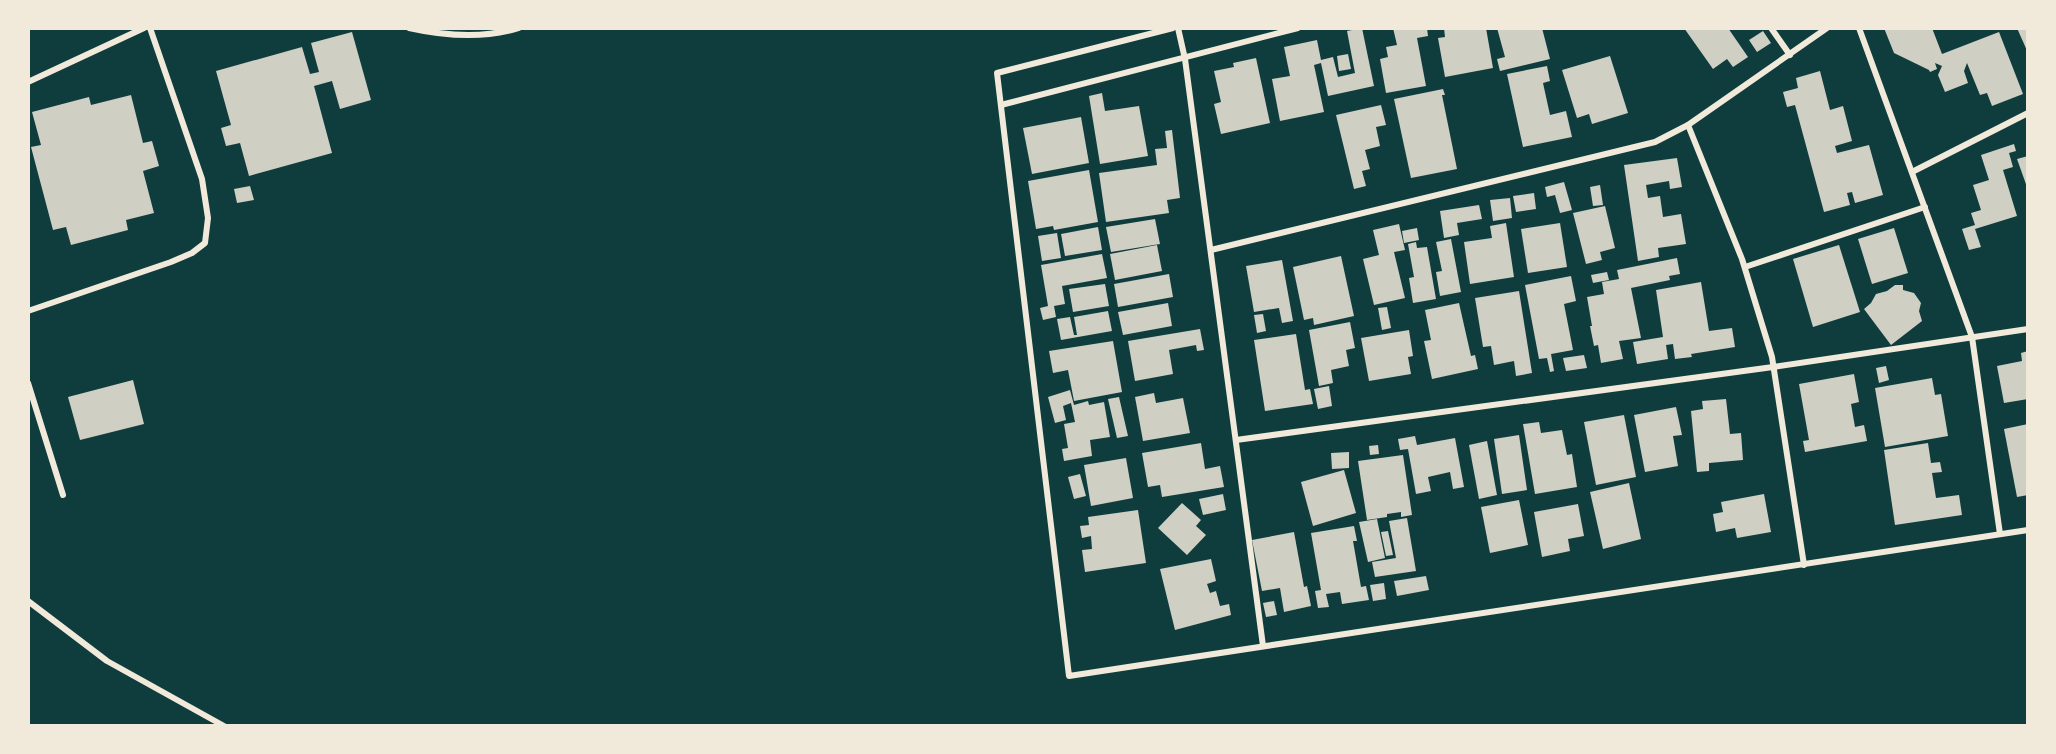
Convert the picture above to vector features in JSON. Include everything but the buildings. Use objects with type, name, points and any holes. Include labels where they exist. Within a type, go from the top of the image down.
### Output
[{"type":"street","points":[[28,82],[144,28]]},
{"type":"street","points":[[28,310],[171,262],[192,253],[205,243],[208,218],[202,179],[150,28]]},
{"type":"street","points":[[409,28],[447,35],[486,36],[519,28]]},
{"type":"street","points":[[1173,28],[997,73],[1069,676],[2028,530]]},
{"type":"street","points":[[1178,28],[1185,59],[1263,646]]},
{"type":"street","points":[[1001,105],[1298,28]]},
{"type":"street","points":[[1771,28],[1790,55]]},
{"type":"street","points":[[1211,250],[1655,142],[1688,125],[1827,28]]},
{"type":"street","points":[[1859,28],[1972,337],[2000,534]]},
{"type":"street","points":[[1912,172],[2028,113]]},
{"type":"street","points":[[1688,125],[1745,267],[1773,367],[1804,564]]},
{"type":"street","points":[[1745,267],[1925,207]]},
{"type":"street","points":[[1236,440],[1773,367],[2028,329]]},
{"type":"street","points":[[28,382],[63,495]]},
{"type":"street","points":[[28,601],[107,660],[224,726]]}]
